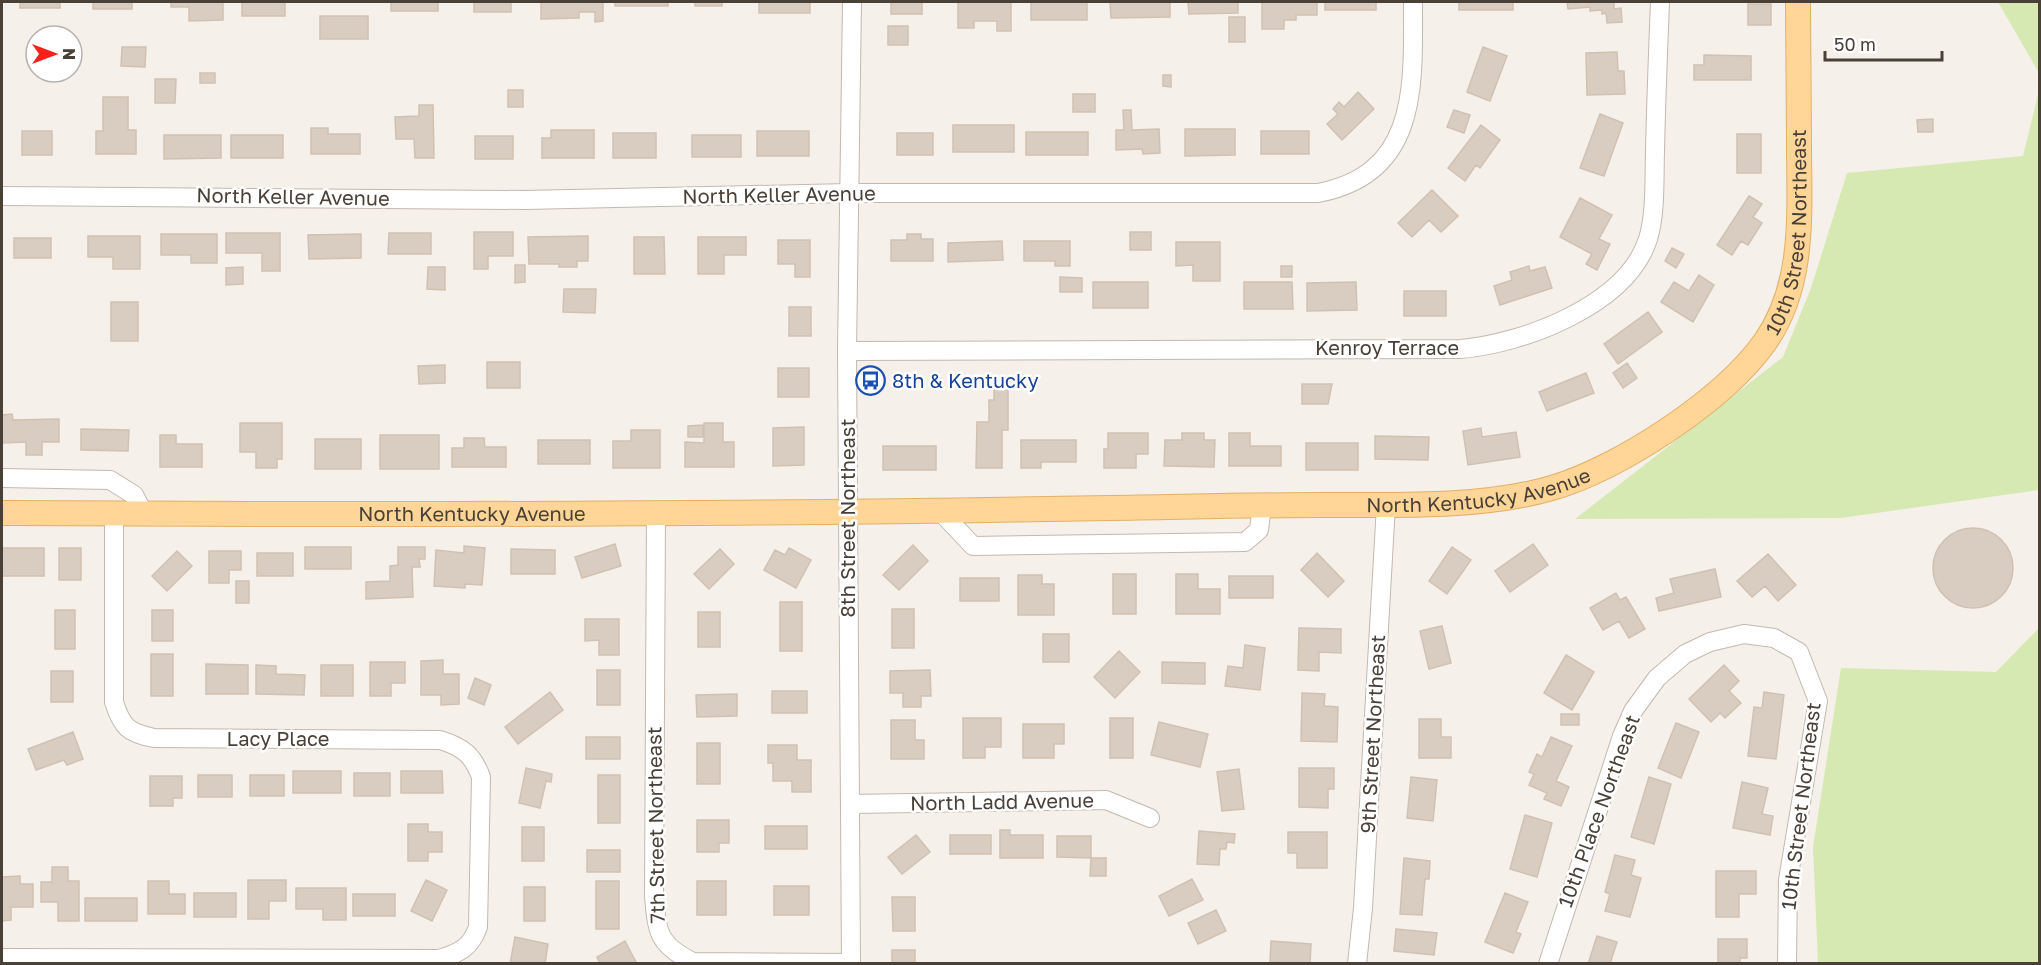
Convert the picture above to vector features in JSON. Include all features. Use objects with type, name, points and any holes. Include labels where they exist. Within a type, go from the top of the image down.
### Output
[{"type":"main road","name":"10th Street Northeast","points":[[1678,422],[1714,394],[1765,342],[1781,311],[1794,277],[1799,223],[1798,2]]},
{"type":"main road","name":"North Kentucky Avenue","points":[[2,513],[940,511],[1386,505],[1494,499],[1558,486],[1630,453],[1678,422]]},
{"type":"street","name":"8th Street Northeast","points":[[851,963],[847,351],[852,2]]},
{"type":"street","name":"North Keller Avenue","points":[[2,196],[525,200],[849,193],[1297,195],[1334,190],[1369,173],[1387,153],[1401,131],[1408,112],[1412,84],[1413,2]]},
{"type":"street","name":"Kenroy Terrace","points":[[847,351],[1460,349],[1520,339],[1587,306],[1619,283],[1638,262],[1648,238],[1653,200],[1660,2]]},
{"type":"street","points":[[2,478],[110,480],[134,495],[144,514]]},
{"type":"street","points":[[940,511],[973,546],[1119,545],[1245,542],[1259,530],[1262,505]]},
{"type":"street","name":"9th Street Northeast","points":[[1357,963],[1364,896],[1386,505]]},
{"type":"street","name":"7th Street Northeast","points":[[656,512],[654,896],[657,934],[675,953],[693,962],[851,963]]},
{"type":"street","name":"Lacy Place","points":[[2,958],[439,959],[456,954],[472,943],[478,927],[481,777],[475,763],[462,747],[440,740],[154,738],[136,734],[120,722],[114,702],[114,514]]},
{"type":"street","name":"10th Place Northeast","points":[[1548,963],[1622,736],[1633,711],[1657,678],[1685,654],[1710,642],[1744,634],[1774,638],[1799,652]]},
{"type":"street","name":"10th Street Northeast","points":[[1787,963],[1788,880],[1818,701],[1799,652]]},
{"type":"street","name":"North Ladd Avenue","points":[[850,804],[1106,800],[1150,818]]},
{"type":"green space","points":[[1998,2],[2039,2],[2039,73]]},
{"type":"green space","points":[[2039,91],[2039,490],[1841,518],[1575,519],[1783,357],[1811,288],[1847,173],[2023,156]]},
{"type":"green space","points":[[2039,628],[2039,963],[1818,963],[1813,847],[1841,668],[1996,672]]},
{"type":"building","points":[[20,2],[60,2],[60,8],[20,8]]},
{"type":"building","points":[[93,2],[132,2],[132,9],[93,9]]},
{"type":"building","points":[[171,2],[223,2],[223,20],[189,21],[189,7],[171,7]]},
{"type":"building","points":[[242,2],[285,2],[285,16],[242,16]]},
{"type":"building","points":[[391,2],[438,2],[438,11],[391,11]]},
{"type":"building","points":[[474,2],[511,2],[511,12],[474,12]]},
{"type":"building","points":[[541,2],[603,2],[603,21],[595,22],[595,12],[579,12],[579,18],[541,19]]},
{"type":"building","points":[[615,2],[668,2],[668,6],[615,6]]},
{"type":"building","points":[[695,2],[722,2],[722,6],[695,6]]},
{"type":"building","points":[[759,2],[810,2],[810,13],[759,13]]},
{"type":"building","points":[[891,2],[922,2],[922,14],[891,14]]},
{"type":"building","points":[[958,2],[1011,2],[1011,31],[997,31],[997,21],[974,21],[974,28],[958,28]]},
{"type":"building","points":[[1031,2],[1087,2],[1087,20],[1031,20]]},
{"type":"building","points":[[1110,2],[1170,2],[1170,17],[1111,18]]},
{"type":"building","points":[[1188,2],[1238,2],[1238,13],[1189,14]]},
{"type":"building","points":[[1262,2],[1317,2],[1317,15],[1296,15],[1296,20],[1284,20],[1284,29],[1262,29]]},
{"type":"building","points":[[1325,2],[1376,2],[1376,10],[1325,10]]},
{"type":"building","points":[[1459,2],[1513,2],[1513,10],[1459,10]]},
{"type":"building","points":[[1567,2],[1614,2],[1614,9],[1621,8],[1622,22],[1607,23],[1606,13],[1602,14],[1602,10],[1590,11],[1590,7],[1568,9]]},
{"type":"building","points":[[1748,4],[1771,4],[1771,25],[1748,25]]},
{"type":"building","points":[[320,16],[368,16],[368,39],[320,39]]},
{"type":"building","points":[[1229,17],[1245,17],[1245,42],[1229,42]]},
{"type":"building","points":[[888,26],[908,26],[908,45],[888,45]]},
{"type":"building","points":[[122,47],[146,47],[145,67],[121,66]]},
{"type":"building","points":[[1483,47],[1507,56],[1490,101],[1467,92]]},
{"type":"building","points":[[1617,52],[1618,71],[1624,71],[1625,94],[1587,95],[1586,53]]},
{"type":"building","points":[[1704,55],[1751,56],[1751,80],[1694,80],[1694,65],[1704,65]]},
{"type":"building","points":[[200,73],[215,73],[215,83],[200,83]]},
{"type":"building","points":[[1163,75],[1171,75],[1171,87],[1163,86]]},
{"type":"building","points":[[155,79],[176,79],[175,103],[155,103]]},
{"type":"building","points":[[508,90],[523,90],[523,107],[508,107]]},
{"type":"building","points":[[1358,92],[1374,109],[1342,140],[1327,124],[1338,114],[1333,109],[1339,102],[1344,107]]},
{"type":"building","points":[[1073,94],[1095,94],[1095,112],[1073,112]]},
{"type":"building","points":[[103,97],[128,97],[128,130],[136,130],[136,154],[96,154],[96,131],[103,131]]},
{"type":"building","points":[[419,105],[433,105],[434,158],[415,158],[414,139],[396,139],[395,117],[419,116]]},
{"type":"building","points":[[1123,110],[1131,110],[1132,130],[1159,129],[1160,153],[1143,154],[1142,149],[1116,150],[1116,130],[1124,130]]},
{"type":"building","points":[[1454,110],[1470,115],[1464,133],[1447,127]]},
{"type":"building","points":[[1600,114],[1623,123],[1604,176],[1580,168]]},
{"type":"building","points":[[1933,119],[1933,132],[1918,132],[1917,120]]},
{"type":"building","points":[[953,125],[1014,125],[1014,152],[953,152]]},
{"type":"building","points":[[1481,125],[1500,140],[1480,168],[1476,165],[1465,181],[1448,168]]},
{"type":"building","points":[[311,128],[328,128],[328,134],[360,134],[360,154],[311,154]]},
{"type":"building","points":[[1185,129],[1235,129],[1235,155],[1185,156]]},
{"type":"building","points":[[551,130],[594,130],[594,158],[542,158],[542,138],[551,138]]},
{"type":"building","points":[[22,131],[52,131],[52,155],[22,155]]},
{"type":"building","points":[[757,131],[809,131],[809,156],[757,156]]},
{"type":"building","points":[[1261,131],[1309,131],[1309,154],[1261,154]]},
{"type":"building","points":[[1026,132],[1088,132],[1088,155],[1026,155]]},
{"type":"building","points":[[613,133],[656,133],[656,158],[613,158]]},
{"type":"building","points":[[897,133],[933,133],[933,155],[897,155]]},
{"type":"building","points":[[1737,134],[1761,134],[1761,173],[1737,173]]},
{"type":"building","points":[[164,135],[221,135],[221,158],[164,159]]},
{"type":"building","points":[[231,135],[283,135],[283,158],[231,158]]},
{"type":"building","points":[[692,135],[741,135],[741,157],[692,157]]},
{"type":"building","points":[[475,136],[513,136],[513,159],[475,159]]},
{"type":"building","points":[[1432,190],[1458,216],[1441,232],[1429,220],[1412,237],[1398,223]]},
{"type":"building","points":[[1749,196],[1762,204],[1753,217],[1762,223],[1748,245],[1741,241],[1732,255],[1717,245]]},
{"type":"building","points":[[1580,198],[1612,215],[1599,239],[1610,244],[1597,270],[1586,264],[1592,254],[1560,237]]},
{"type":"building","points":[[474,232],[513,232],[513,256],[488,256],[488,269],[474,269]]},
{"type":"building","points":[[1130,232],[1151,232],[1151,250],[1130,250]]},
{"type":"building","points":[[226,233],[280,233],[280,271],[262,271],[262,253],[226,253]]},
{"type":"building","points":[[389,233],[431,233],[431,254],[388,254]]},
{"type":"building","points":[[161,234],[217,234],[217,263],[191,263],[191,255],[161,255]]},
{"type":"building","points":[[361,234],[361,258],[309,259],[308,235]]},
{"type":"building","points":[[907,234],[921,234],[921,239],[933,239],[933,261],[891,261],[891,240],[907,240]]},
{"type":"building","points":[[88,236],[140,236],[140,269],[113,269],[113,257],[88,257]]},
{"type":"building","points":[[588,236],[588,261],[577,261],[577,267],[559,267],[559,264],[529,264],[528,237]]},
{"type":"building","points":[[634,237],[664,237],[665,274],[634,274]]},
{"type":"building","points":[[698,237],[746,237],[746,255],[724,255],[724,274],[698,274]]},
{"type":"building","points":[[14,238],[51,238],[51,258],[14,258]]},
{"type":"building","points":[[778,240],[810,240],[810,277],[795,277],[795,264],[778,264]]},
{"type":"building","points":[[1002,241],[1003,260],[948,262],[948,243]]},
{"type":"building","points":[[1024,241],[1070,241],[1070,266],[1055,266],[1055,261],[1024,261]]},
{"type":"building","points":[[1176,242],[1220,242],[1220,281],[1193,281],[1193,265],[1176,266]]},
{"type":"building","points":[[1672,248],[1684,254],[1676,268],[1665,261]]},
{"type":"building","points":[[515,265],[525,265],[525,282],[515,283]]},
{"type":"building","points":[[1281,266],[1292,266],[1292,277],[1281,277]]},
{"type":"building","points":[[1529,266],[1530,271],[1545,267],[1552,288],[1500,305],[1494,286],[1512,280],[1510,272]]},
{"type":"building","points":[[243,267],[243,284],[226,285],[226,268]]},
{"type":"building","points":[[428,267],[445,267],[445,290],[427,289]]},
{"type":"building","points":[[1699,275],[1714,285],[1693,322],[1661,302],[1674,282],[1689,291]]},
{"type":"building","points":[[1060,277],[1082,278],[1082,292],[1060,292]]},
{"type":"building","points":[[1093,282],[1148,282],[1148,308],[1093,308]]},
{"type":"building","points":[[1244,282],[1292,282],[1293,309],[1244,309]]},
{"type":"building","points":[[1356,282],[1357,310],[1307,311],[1307,283]]},
{"type":"building","points":[[564,289],[596,289],[595,313],[563,312]]},
{"type":"building","points":[[1404,291],[1446,291],[1446,316],[1404,316]]},
{"type":"building","points":[[111,302],[138,302],[138,341],[111,341]]},
{"type":"building","points":[[789,307],[811,307],[811,336],[789,336]]},
{"type":"building","points":[[1648,312],[1662,332],[1618,364],[1604,344]]},
{"type":"building","points":[[487,362],[520,362],[520,388],[487,388]]},
{"type":"building","points":[[1627,363],[1637,378],[1623,388],[1613,373]]},
{"type":"building","points":[[445,365],[445,383],[419,384],[418,366]]},
{"type":"building","points":[[778,368],[809,368],[809,397],[778,397]]},
{"type":"building","points":[[1586,373],[1594,393],[1547,411],[1539,392]]},
{"type":"building","points":[[1302,384],[1332,384],[1328,404],[1302,404]]},
{"type":"building","points":[[994,387],[1008,387],[1008,430],[1002,430],[1002,468],[976,468],[977,422],[989,422],[989,400],[994,400]]},
{"type":"building","points":[[12,414],[13,420],[59,419],[59,442],[42,442],[42,455],[26,455],[26,442],[2,443],[2,415]]},
{"type":"building","points":[[240,423],[282,423],[282,459],[277,459],[277,468],[256,468],[256,452],[240,452]]},
{"type":"building","points":[[704,423],[723,423],[723,442],[734,442],[734,467],[685,467],[685,442],[704,443]]},
{"type":"building","points":[[703,425],[703,437],[688,437],[688,426]]},
{"type":"building","points":[[804,427],[804,465],[773,466],[773,428]]},
{"type":"building","points":[[1481,428],[1482,437],[1516,432],[1520,457],[1468,465],[1463,431]]},
{"type":"building","points":[[81,429],[129,430],[128,451],[81,450]]},
{"type":"building","points":[[631,430],[660,430],[660,468],[613,468],[613,441],[631,441]]},
{"type":"building","points":[[1108,433],[1148,433],[1148,454],[1136,454],[1136,468],[1104,468],[1104,449],[1108,449]]},
{"type":"building","points":[[1182,433],[1204,433],[1204,440],[1215,440],[1214,467],[1164,466],[1165,440],[1182,440]]},
{"type":"building","points":[[1229,433],[1250,433],[1250,446],[1281,446],[1281,466],[1229,466]]},
{"type":"building","points":[[160,435],[176,435],[176,444],[202,444],[202,467],[160,467]]},
{"type":"building","points":[[380,435],[439,435],[439,469],[380,469]]},
{"type":"building","points":[[1375,436],[1429,437],[1428,460],[1375,459]]},
{"type":"building","points":[[464,438],[484,438],[485,447],[506,447],[506,467],[452,467],[452,448],[464,448]]},
{"type":"building","points":[[315,439],[361,439],[361,469],[315,469]]},
{"type":"building","points":[[538,440],[590,440],[590,464],[538,464]]},
{"type":"building","points":[[1021,440],[1076,440],[1076,462],[1041,462],[1041,468],[1021,468]]},
{"type":"building","points":[[1306,443],[1358,443],[1358,470],[1306,470]]},
{"type":"building","points":[[883,446],[936,446],[936,470],[883,470]]},
{"type":"building","points":[[1973,528],[1988,531],[2001,540],[2010,553],[2013,568],[2010,583],[2001,596],[1988,605],[1973,608],[1958,605],[1945,596],[1936,583],[1933,568],[1936,553],[1945,540],[1958,531]]},
{"type":"building","points":[[615,544],[621,566],[582,578],[575,557]]},
{"type":"building","points":[[1533,544],[1548,565],[1510,592],[1495,571]]},
{"type":"building","points":[[913,545],[928,561],[899,590],[883,575]]},
{"type":"building","points":[[464,546],[485,548],[482,585],[465,584],[465,588],[434,586],[436,550],[464,553]]},
{"type":"building","points":[[305,547],[351,547],[351,569],[305,569]]},
{"type":"building","points":[[398,547],[425,547],[425,559],[419,559],[420,567],[412,567],[413,597],[366,599],[366,582],[390,581],[390,566],[398,565]]},
{"type":"building","points":[[1452,547],[1471,560],[1447,594],[1429,581]]},
{"type":"building","points":[[2,548],[44,548],[44,576],[2,576]]},
{"type":"building","points":[[59,548],[81,548],[81,580],[59,580]]},
{"type":"building","points":[[789,548],[811,560],[796,588],[764,570],[775,550],[785,555]]},
{"type":"building","points":[[511,549],[555,550],[555,574],[511,574]]},
{"type":"building","points":[[720,549],[734,564],[709,589],[694,574]]},
{"type":"building","points":[[177,551],[192,566],[167,591],[152,576]]},
{"type":"building","points":[[209,551],[241,551],[241,570],[229,570],[229,583],[209,583]]},
{"type":"building","points":[[257,553],[293,553],[293,576],[257,576]]},
{"type":"building","points":[[1317,553],[1344,581],[1328,597],[1301,570]]},
{"type":"building","points":[[1768,554],[1796,585],[1778,601],[1765,586],[1752,597],[1737,581]]},
{"type":"building","points":[[1715,569],[1721,597],[1659,611],[1656,598],[1674,593],[1670,579]]},
{"type":"building","points":[[1113,574],[1136,574],[1136,614],[1113,614]]},
{"type":"building","points":[[1176,574],[1198,574],[1198,589],[1220,589],[1220,614],[1176,614]]},
{"type":"building","points":[[1018,575],[1042,575],[1042,584],[1054,584],[1054,615],[1018,615]]},
{"type":"building","points":[[1229,576],[1273,576],[1273,598],[1229,598]]},
{"type":"building","points":[[960,578],[999,578],[999,601],[960,601]]},
{"type":"building","points":[[236,581],[249,581],[249,603],[236,603]]},
{"type":"building","points":[[1616,593],[1620,600],[1626,597],[1645,629],[1629,638],[1619,621],[1603,630],[1590,608]]},
{"type":"building","points":[[780,602],[802,602],[802,651],[780,651]]},
{"type":"building","points":[[892,609],[914,609],[914,648],[892,648]]},
{"type":"building","points":[[55,610],[75,610],[75,649],[55,649]]},
{"type":"building","points":[[152,610],[173,610],[173,641],[152,641]]},
{"type":"building","points":[[698,612],[720,612],[720,647],[698,647]]},
{"type":"building","points":[[585,619],[619,619],[619,655],[599,655],[599,640],[585,641]]},
{"type":"building","points":[[1442,626],[1451,663],[1429,669],[1420,631]]},
{"type":"building","points":[[1299,628],[1341,629],[1341,653],[1319,652],[1319,671],[1298,670]]},
{"type":"building","points":[[1043,634],[1069,634],[1069,662],[1043,662]]},
{"type":"building","points":[[1245,645],[1265,648],[1260,690],[1225,686],[1228,666],[1243,668]]},
{"type":"building","points":[[1119,651],[1140,672],[1115,698],[1094,677]]},
{"type":"building","points":[[151,654],[173,654],[173,696],[151,696]]},
{"type":"building","points":[[1566,655],[1594,672],[1572,710],[1544,693]]},
{"type":"building","points":[[443,660],[443,674],[459,674],[459,704],[441,705],[441,695],[421,695],[421,661]]},
{"type":"building","points":[[370,662],[405,662],[405,683],[391,683],[391,696],[370,696]]},
{"type":"building","points":[[1162,662],[1205,663],[1205,684],[1162,683]]},
{"type":"building","points":[[206,664],[248,665],[248,694],[206,694]]},
{"type":"building","points":[[256,665],[276,666],[276,674],[305,675],[304,695],[256,694]]},
{"type":"building","points":[[321,665],[353,665],[353,696],[321,696]]},
{"type":"building","points":[[1724,665],[1739,681],[1729,691],[1741,703],[1725,718],[1720,713],[1711,722],[1689,699]]},
{"type":"building","points":[[597,670],[620,670],[620,705],[597,705]]},
{"type":"building","points":[[930,670],[931,696],[921,696],[921,707],[903,707],[903,693],[890,693],[890,671]]},
{"type":"building","points":[[51,671],[73,671],[73,702],[51,702]]},
{"type":"building","points":[[475,678],[491,685],[484,705],[468,698]]},
{"type":"building","points":[[772,691],[807,691],[807,713],[772,713]]},
{"type":"building","points":[[550,692],[563,710],[518,744],[505,727]]},
{"type":"building","points":[[1764,692],[1784,695],[1776,759],[1748,756],[1754,707],[1762,708]]},
{"type":"building","points":[[1302,693],[1325,694],[1324,706],[1338,707],[1337,742],[1301,741]]},
{"type":"building","points":[[737,694],[737,716],[697,717],[696,695]]},
{"type":"building","points":[[1561,714],[1579,714],[1579,725],[1561,725]]},
{"type":"building","points":[[963,718],[1001,718],[1001,747],[985,747],[985,758],[963,758]]},
{"type":"building","points":[[1110,718],[1133,718],[1133,758],[1110,758]]},
{"type":"building","points":[[1419,719],[1441,719],[1441,737],[1451,737],[1451,758],[1419,758]]},
{"type":"building","points":[[891,720],[915,720],[915,740],[924,740],[924,759],[891,759]]},
{"type":"building","points":[[1159,722],[1208,734],[1200,767],[1151,755]]},
{"type":"building","points":[[1676,723],[1699,732],[1681,778],[1658,768]]},
{"type":"building","points":[[1023,724],[1064,724],[1064,744],[1054,744],[1054,758],[1023,758]]},
{"type":"building","points":[[73,732],[83,759],[67,765],[64,760],[36,770],[28,749]]},
{"type":"building","points":[[586,737],[620,737],[620,759],[586,759]]},
{"type":"building","points":[[1551,737],[1572,746],[1556,781],[1569,787],[1561,806],[1544,799],[1547,793],[1529,785],[1534,774],[1529,772],[1537,754],[1542,757]]},
{"type":"building","points":[[697,743],[720,743],[720,784],[697,784]]},
{"type":"building","points":[[768,745],[797,745],[797,760],[811,760],[811,792],[792,792],[792,781],[773,781],[773,763],[768,763]]},
{"type":"building","points":[[526,768],[552,774],[551,782],[546,781],[540,808],[519,803]]},
{"type":"building","points":[[1299,768],[1334,768],[1334,789],[1328,789],[1328,808],[1299,807]]},
{"type":"building","points":[[1239,769],[1244,809],[1222,811],[1217,772]]},
{"type":"building","points":[[293,771],[341,771],[341,793],[293,793]]},
{"type":"building","points":[[401,771],[442,771],[443,793],[401,793]]},
{"type":"building","points":[[354,773],[390,773],[390,796],[354,796]]},
{"type":"building","points":[[198,775],[232,775],[232,797],[198,797]]},
{"type":"building","points":[[250,775],[284,775],[284,796],[250,796]]},
{"type":"building","points":[[598,775],[620,775],[620,823],[598,823]]},
{"type":"building","points":[[150,776],[182,776],[182,798],[173,798],[173,806],[150,806]]},
{"type":"building","points":[[1411,777],[1437,780],[1433,821],[1407,818]]},
{"type":"building","points":[[1649,777],[1671,784],[1654,844],[1631,837]]},
{"type":"building","points":[[1742,782],[1768,788],[1762,814],[1773,816],[1770,835],[1733,828]]},
{"type":"building","points":[[1525,815],[1552,823],[1537,877],[1510,869]]},
{"type":"building","points":[[697,820],[729,820],[729,843],[719,843],[719,852],[697,852]]},
{"type":"building","points":[[408,824],[428,824],[428,832],[442,832],[442,852],[428,852],[428,861],[408,861]]},
{"type":"building","points":[[765,826],[807,826],[807,849],[765,849]]},
{"type":"building","points":[[522,827],[544,827],[544,861],[522,861]]},
{"type":"building","points":[[1000,830],[1010,830],[1010,835],[1043,835],[1043,858],[1000,858]]},
{"type":"building","points":[[1199,831],[1235,834],[1234,843],[1227,842],[1226,849],[1220,849],[1219,865],[1197,864]]},
{"type":"building","points":[[1288,832],[1327,832],[1327,868],[1297,868],[1297,853],[1288,853]]},
{"type":"building","points":[[916,835],[930,852],[902,874],[888,857]]},
{"type":"building","points":[[950,835],[991,835],[991,854],[950,854]]},
{"type":"building","points":[[1057,836],[1091,836],[1091,858],[1057,857]]},
{"type":"building","points":[[587,850],[620,850],[620,872],[587,872]]},
{"type":"building","points":[[1615,855],[1635,860],[1631,875],[1641,878],[1630,917],[1605,911],[1610,894],[1605,892]]},
{"type":"building","points":[[1091,858],[1106,858],[1106,876],[1090,876]]},
{"type":"building","points":[[1404,858],[1430,861],[1429,879],[1425,879],[1422,915],[1400,914]]},
{"type":"building","points":[[52,867],[68,867],[68,881],[79,881],[79,921],[58,921],[58,902],[41,902],[41,882],[52,882]]},
{"type":"building","points":[[1716,871],[1756,871],[1756,894],[1739,894],[1739,917],[1716,917]]},
{"type":"building","points":[[20,876],[20,884],[33,884],[33,907],[11,907],[11,920],[2,921],[2,877]]},
{"type":"building","points":[[1192,879],[1203,900],[1169,916],[1159,896]]},
{"type":"building","points":[[248,880],[286,880],[286,901],[269,901],[269,919],[248,919]]},
{"type":"building","points":[[426,880],[447,890],[432,921],[411,911]]},
{"type":"building","points":[[148,881],[169,881],[169,894],[185,894],[185,914],[148,914]]},
{"type":"building","points":[[596,881],[619,881],[619,929],[596,929]]},
{"type":"building","points":[[697,881],[726,881],[726,915],[697,915]]},
{"type":"building","points":[[774,886],[809,886],[809,915],[774,915]]},
{"type":"building","points":[[524,887],[545,887],[545,921],[524,921]]},
{"type":"building","points":[[296,888],[346,888],[346,920],[323,920],[323,909],[296,909]]},
{"type":"building","points":[[194,893],[236,893],[236,917],[194,917]]},
{"type":"building","points":[[1505,893],[1528,902],[1516,932],[1521,934],[1513,953],[1485,942]]},
{"type":"building","points":[[353,894],[395,894],[395,916],[353,916]]},
{"type":"building","points":[[892,897],[915,897],[915,931],[893,931]]},
{"type":"building","points":[[85,898],[137,898],[137,921],[85,921]]},
{"type":"building","points":[[1216,910],[1226,931],[1198,944],[1188,923]]},
{"type":"building","points":[[1396,929],[1437,933],[1434,955],[1394,951]]},
{"type":"building","points":[[1597,936],[1617,942],[1610,964],[1588,964]]},
{"type":"building","points":[[515,937],[548,944],[545,964],[510,964]]},
{"type":"building","points":[[1718,939],[1747,939],[1747,958],[1740,958],[1740,964],[1718,964]]},
{"type":"building","points":[[625,941],[637,964],[600,964],[597,957]]},
{"type":"building","points":[[1271,941],[1311,944],[1310,964],[1270,962]]},
{"type":"building","points":[[892,950],[915,950],[915,964],[892,964]]},
{"type":"place","name":"8th & Kentucky","points":[[871,381]]}]
